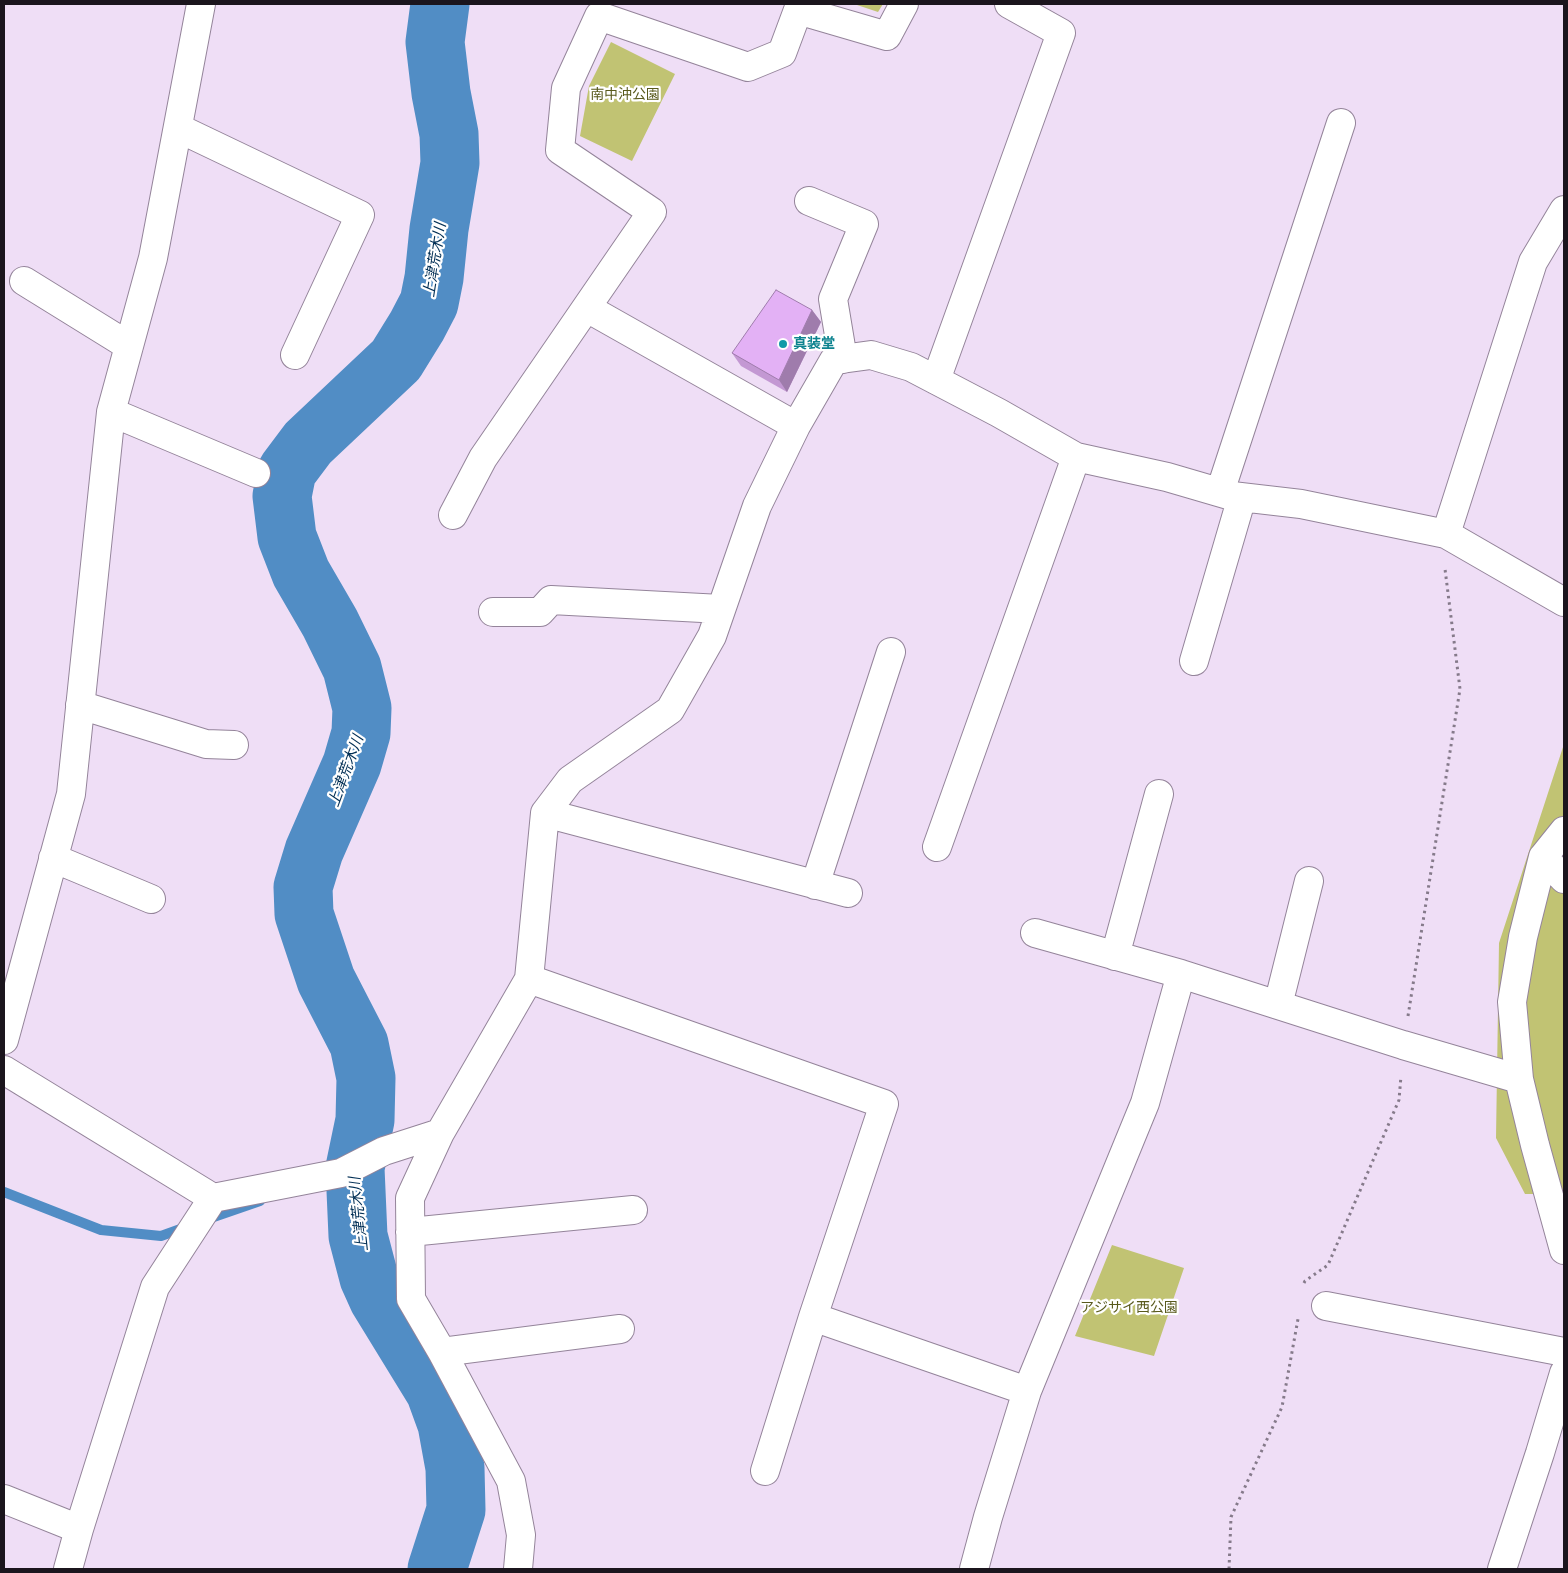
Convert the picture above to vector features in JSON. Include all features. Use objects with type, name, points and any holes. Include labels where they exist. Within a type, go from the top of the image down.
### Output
[{"type":"street","points":[[4,1040],[70,794],[110,412],[153,258],[200,4]]},
{"type":"street","points":[[453,514],[483,458],[652,212],[560,150],[566,88],[599,16],[748,67],[782,53],[798,10],[888,36],[904,4]]},
{"type":"street","points":[[936,380],[1061,33],[1009,4]]},
{"type":"street","points":[[1194,661],[1231,494],[1341,123]]},
{"type":"street","points":[[178,128],[360,215],[295,355]]},
{"type":"street","points":[[809,202],[864,224],[833,300],[843,359]]},
{"type":"street","points":[[1446,534],[1532,262],[1564,210]]},
{"type":"street","points":[[24,281],[129,346]]},
{"type":"street","points":[[587,308],[796,426]]},
{"type":"street","points":[[518,1569],[521,1535],[511,1481],[442,1352],[411,1299],[410,1198],[440,1133],[529,980],[545,813],[570,780],[597,759],[670,710],[712,636],[757,506],[796,426],[834,360],[871,355],[911,367],[1000,413],[1076,457],[1167,477],[1231,494],[1301,504],[1446,534],[1564,602]]},
{"type":"street","points":[[110,412],[256,473]]},
{"type":"street","points":[[937,847],[1076,457]]},
{"type":"street","points":[[492,612],[540,612],[551,600],[721,609]]},
{"type":"street","points":[[815,885],[891,652]]},
{"type":"street","points":[[80,705],[206,744],[234,745]]},
{"type":"street","points":[[1116,956],[1160,794]]},
{"type":"street","points":[[545,813],[848,894]]},
{"type":"street","points":[[1564,831],[1543,857],[1523,937],[1512,1002],[1519,1079],[1564,1250]]},
{"type":"street","points":[[1543,857],[1564,879]]},
{"type":"street","points":[[53,858],[151,899]]},
{"type":"street","points":[[1278,1005],[1309,881]]},
{"type":"street","points":[[1035,933],[1181,974],[1403,1045],[1519,1079]]},
{"type":"street","points":[[974,1569],[1027,1391],[1145,1103],[1181,974]]},
{"type":"street","points":[[529,980],[884,1104],[764,1471]]},
{"type":"street","points":[[4,1070],[213,1198],[341,1173],[384,1151],[440,1133]]},
{"type":"street","points":[[68,1569],[156,1287],[213,1198]]},
{"type":"street","points":[[410,1232],[633,1210]]},
{"type":"street","points":[[1326,1306],[1564,1352]]},
{"type":"street","points":[[813,1317],[1027,1391]]},
{"type":"street","points":[[442,1352],[620,1329]]},
{"type":"street","points":[[1502,1569],[1564,1373]]},
{"type":"street","points":[[4,1499],[79,1530]]},
{"type":"green space","points":[[854,4],[883,4],[878,12]]},
{"type":"green space","name":"南中沖公園","points":[[611,42],[675,74],[632,161],[580,136],[589,86]]},
{"type":"green space","points":[[1564,744],[1564,1194],[1525,1194],[1496,1138],[1499,943]]},
{"type":"green space","name":"アジサイ西公園","points":[[1112,1245],[1184,1268],[1154,1356],[1075,1336]]},
{"type":"building","name":"真装堂","points":[[776,290],[812,310],[779,380],[732,353]]},
{"type":"waterway","name":"上津荒木川","points":[[437,1569],[456,1510],[455,1468],[447,1424],[435,1391],[378,1298],[369,1278],[358,1236],[355,1168],[365,1120],[366,1078],[359,1044],[326,980],[304,914],[303,887],[314,851],[352,764],[361,733],[362,708],[352,668],[330,623],[301,573],[287,537],[282,496],[287,471],[308,443],[396,360],[429,303],[450,163],[449,134],[441,93],[435,42],[440,4]]},
{"type":"waterway","points":[[4,1192],[101,1230],[161,1236],[186,1227]]},
{"type":"waterway","points":[[205,1220],[260,1201]]},
{"type":"place","name":"真装堂","points":[[783,344]]}]
